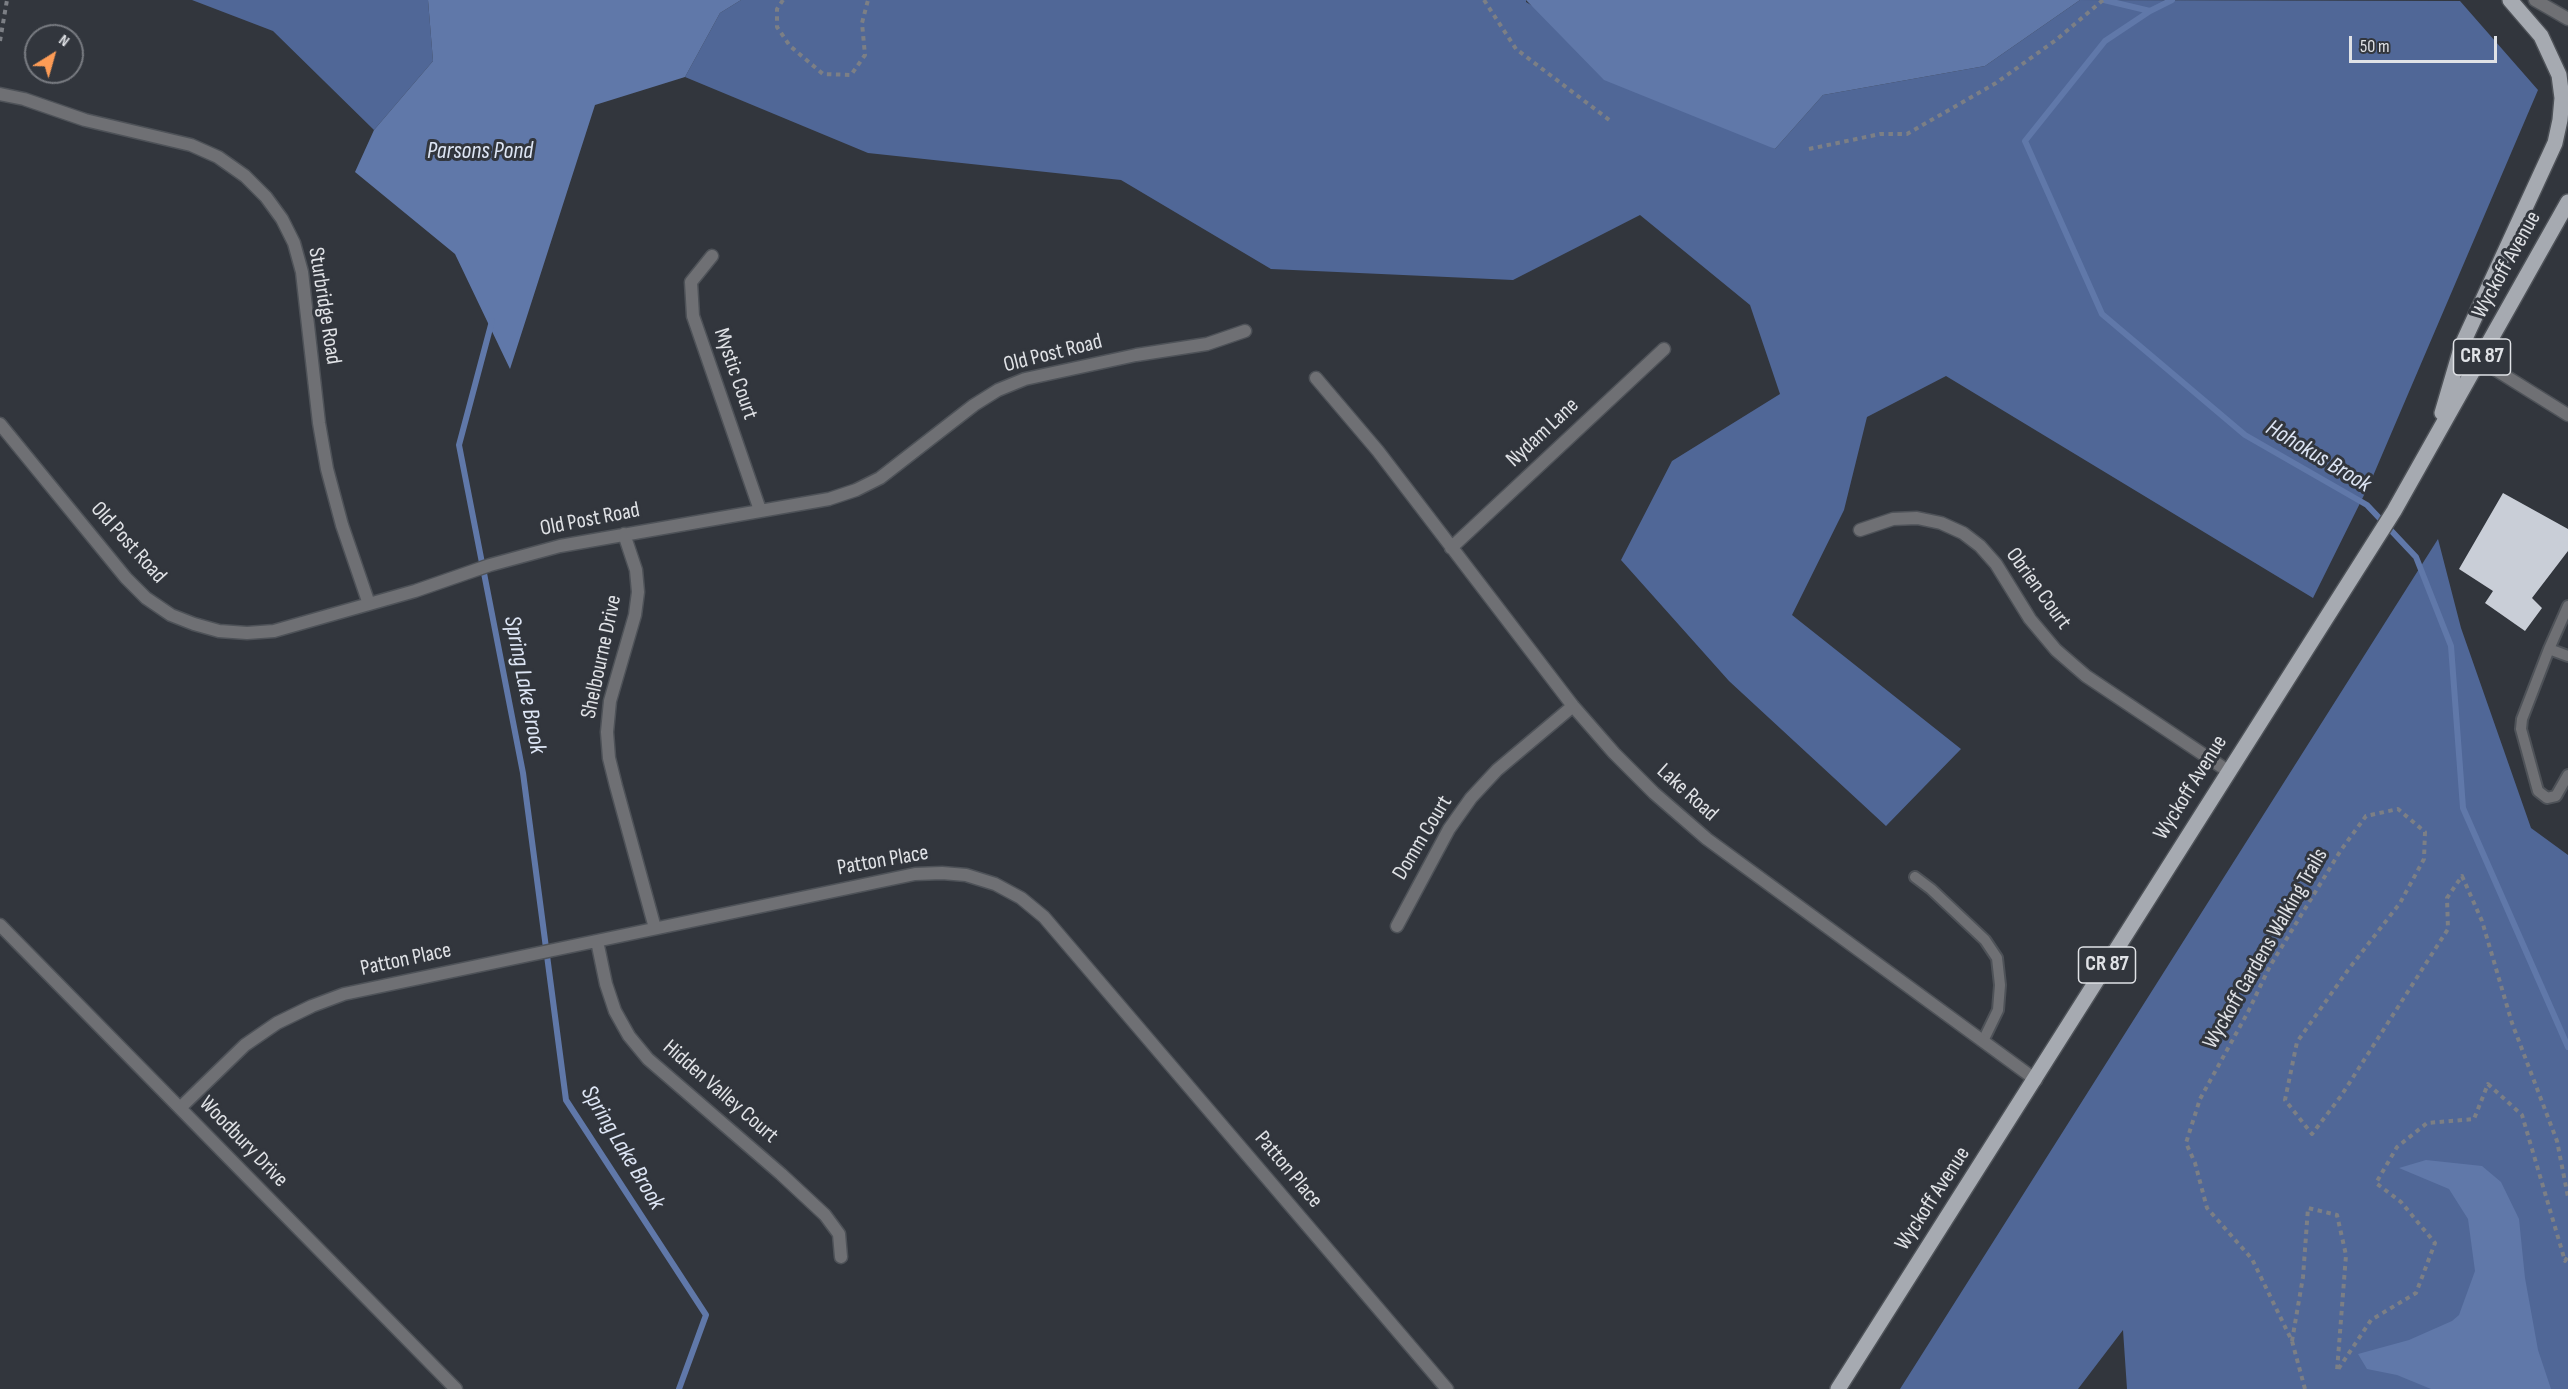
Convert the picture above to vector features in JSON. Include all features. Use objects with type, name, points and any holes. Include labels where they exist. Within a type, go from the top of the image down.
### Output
[{"type":"main road","points":[[2435,437],[2462,345],[2555,143],[2560,120],[2562,98],[2559,75],[2541,36],[2510,0]]},
{"type":"main road","name":"Wyckoff Avenue","points":[[1838,1389],[2036,1080],[2228,771],[2394,511],[2568,202]]},
{"type":"street","points":[[2535,0],[2568,20]]},
{"type":"street","name":"Sturbridge Road","points":[[0,94],[24,99],[85,120],[191,145],[218,158],[245,176],[266,197],[286,227],[302,272],[319,423],[327,469],[342,525],[369,604]]},
{"type":"street","name":"Mystic Court","points":[[712,256],[691,282],[693,316],[760,510]]},
{"type":"street","name":"Old Post Road","points":[[0,424],[126,578],[146,598],[171,615],[219,631],[247,633],[274,631],[369,604],[516,557],[624,534],[829,499],[856,490],[880,478],[974,405],[998,390],[1025,379],[1136,355],[1207,344],[1245,331]]},
{"type":"street","name":"Nydam Lane","points":[[1451,548],[1664,349]]},
{"type":"street","points":[[2480,360],[2568,415]]},
{"type":"street","name":"Lake Road","points":[[1316,378],[1385,459],[1573,706],[1614,753],[1654,793],[1707,839],[2036,1080]]},
{"type":"street","name":"Obrien Court","points":[[1860,530],[1893,519],[1917,518],[1941,523],[1963,533],[1980,546],[1996,564],[2030,619],[2056,650],[2086,676],[2228,771]]},
{"type":"street","name":"Shelbourne Drive","points":[[624,534],[636,570],[638,592],[635,615],[610,701],[608,741],[616,786],[655,928]]},
{"type":"street","name":"Domm Court","points":[[1397,926],[1449,829],[1471,798],[1497,770],[1573,706]]},
{"type":"street","name":"Patton Place","points":[[180,1108],[245,1046],[277,1023],[344,994],[915,874],[966,875],[995,884],[1021,898],[1044,917],[1447,1389]]},
{"type":"street","name":"Woodbury Drive","points":[[0,925],[456,1389]]},
{"type":"street","name":"Hidden Valley Court","points":[[597,940],[612,1002],[630,1036],[648,1059],[825,1215],[839,1234],[841,1257]]},
{"type":"lane","points":[[2568,606],[2522,719],[2521,729],[2538,791],[2547,798],[2556,796],[2568,775]]},
{"type":"lane","points":[[2549,649],[2568,656]]},
{"type":"lane","points":[[1916,877],[1932,889],[1985,940],[1997,958],[2000,985],[1998,1010],[1983,1041]]},
{"type":"path","points":[[0,40],[7,0]]},
{"type":"path","points":[[783,0],[777,9],[777,27],[790,46],[823,74],[851,75],[865,55],[862,23],[868,0]]},
{"type":"path","points":[[1484,0],[1516,49],[1612,122]]},
{"type":"path","points":[[1809,149],[1880,135],[1907,134],[1996,82],[2056,40],[2103,0]]},
{"type":"path","name":"Wyckoff Gardens Walking Trails","points":[[2305,1389],[2292,1341],[2252,1259],[2207,1208],[2195,1163],[2186,1143],[2200,1099],[2248,1012],[2270,966],[2341,850],[2366,816],[2398,809],[2425,832],[2424,859],[2400,903],[2297,1042],[2285,1100],[2312,1134],[2341,1096],[2448,929],[2447,898],[2462,876],[2482,921],[2512,1023],[2556,1141],[2568,1197]]},
{"type":"path","name":"Wyckoff Gardens Walking Trails","points":[[2292,1341],[2303,1277],[2308,1208],[2337,1215],[2346,1255],[2337,1371],[2371,1320],[2416,1293],[2434,1243],[2401,1202],[2376,1183],[2397,1147],[2427,1123],[2474,1119],[2488,1084],[2522,1114],[2565,1261],[2568,1256]]},
{"type":"shaded area","points":[[192,0],[428,0],[433,61],[374,130],[273,31]]},
{"type":"shaded area","points":[[741,0],[1526,0],[1775,149],[1823,95],[1985,66],[2080,0],[2460,1],[2538,90],[2370,483],[2313,598],[1946,376],[1867,417],[1844,510],[1792,615],[1961,749],[1886,826],[1729,681],[1621,560],[1672,461],[1780,394],[1750,305],[1640,215],[1513,280],[1271,269],[1121,180],[868,153],[685,77],[720,13]]},
{"type":"shaded area","points":[[2438,539],[2461,628],[2531,828],[2568,855],[2568,1389],[2127,1389],[2123,1330],[2078,1389],[1900,1389]]},
{"type":"water","name":"Parsons Pond","points":[[428,0],[741,0],[720,13],[685,77],[595,105],[510,369],[455,254],[355,172],[374,130],[433,61]]},
{"type":"water","points":[[1526,0],[2080,0],[1985,66],[1823,95],[1775,149],[1604,80]]},
{"type":"water","points":[[2426,1160],[2482,1166],[2501,1182],[2519,1219],[2525,1278],[2538,1350],[2551,1389],[2431,1389],[2397,1375],[2367,1369],[2358,1354],[2409,1340],[2452,1321],[2459,1315],[2475,1271],[2468,1219],[2449,1189],[2399,1168]]},
{"type":"building","points":[[2503,493],[2568,529],[2568,551],[2532,598],[2542,608],[2525,631],[2485,603],[2493,591],[2459,569]]},
{"type":"waterway","name":"Spring Lake Brook","points":[[2104,0],[2150,11]]},
{"type":"waterway","name":"Hohokus Brook","points":[[2172,0],[2150,11],[2105,41],[2025,141],[2102,314],[2245,435],[2367,505],[2416,557],[2451,646],[2463,808],[2568,1047]]},
{"type":"waterway","name":"Spring Lake Brook","points":[[492,321],[459,445],[523,773],[566,1100],[706,1315],[679,1389]]}]
